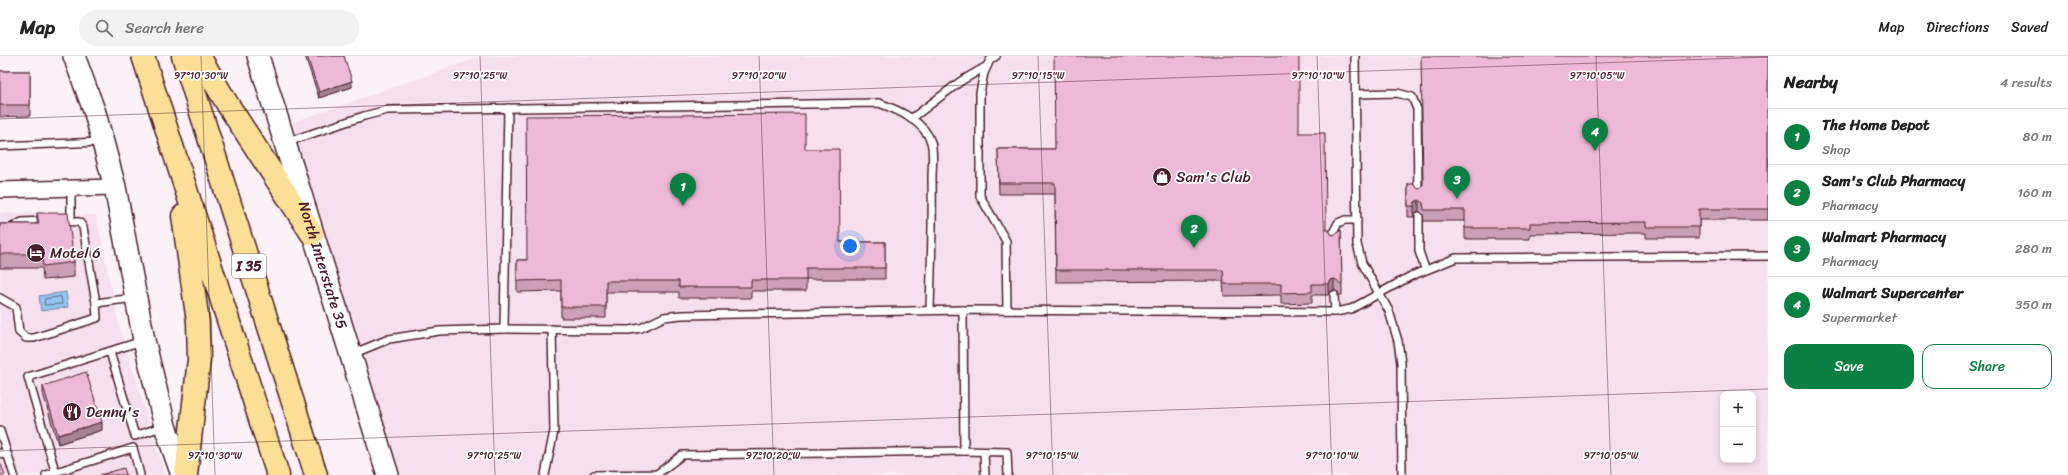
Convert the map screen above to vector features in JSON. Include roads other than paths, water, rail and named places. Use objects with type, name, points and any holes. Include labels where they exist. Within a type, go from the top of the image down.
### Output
[{"type":"highway","name":"I 35","points":[[143,56],[278,475]]},
{"type":"highway","name":"I 35","points":[[183,56],[316,475]]},
{"type":"highway","points":[[199,56],[228,105],[312,234]]},
{"type":"highway","points":[[177,165],[198,322],[195,408],[186,475]]},
{"type":"main road","points":[[74,56],[95,112],[115,187],[144,340],[165,426],[182,475]]},
{"type":"main road","name":"North Interstate 35","points":[[258,56],[388,475]]},
{"type":"street","points":[[0,190],[115,187]]},
{"type":"lane","points":[[996,56],[990,60],[987,66],[980,93],[980,196],[1006,241],[1007,310]]},
{"type":"lane","points":[[1355,56],[1357,244],[1362,263],[1380,293],[1392,319],[1398,341],[1401,363],[1402,475]]},
{"type":"lane","points":[[911,119],[961,81],[987,66]]},
{"type":"lane","points":[[1356,94],[1397,93],[1412,97],[1417,109],[1418,195]]},
{"type":"lane","points":[[285,143],[364,116],[387,110],[879,103],[898,110],[911,119],[922,129],[931,143],[933,224],[930,310]]},
{"type":"lane","points":[[504,328],[508,108]]},
{"type":"lane","points":[[0,146],[103,142]]},
{"type":"lane","points":[[71,188],[71,221]]},
{"type":"lane","points":[[1419,216],[1419,251],[1426,269]]},
{"type":"lane","points":[[1334,241],[1334,231],[1338,223],[1345,220],[1357,220]]},
{"type":"lane","points":[[0,234],[22,222],[79,222],[83,227],[96,303],[97,318],[34,338],[26,338],[19,332],[16,307],[0,298]]},
{"type":"lane","points":[[350,355],[389,339],[410,334],[504,328],[552,330],[629,330],[641,328],[664,317],[680,315],[930,310],[1334,312],[1352,309],[1426,269],[1456,258],[1768,256]]},
{"type":"lane","points":[[1334,295],[1334,312]]},
{"type":"lane","points":[[96,303],[136,297]]},
{"type":"lane","points":[[963,310],[964,451]]},
{"type":"lane","points":[[545,475],[554,431],[552,330]]},
{"type":"lane","points":[[55,471],[28,377],[144,340]]},
{"type":"lane","points":[[110,352],[135,436],[133,448],[140,475]]},
{"type":"lane","points":[[135,436],[165,426]]},
{"type":"lane","points":[[0,431],[14,475]]},
{"type":"lane","points":[[46,475],[133,448]]},
{"type":"lane","points":[[594,475],[657,474],[682,454],[964,451],[1007,452],[1008,475]]},
{"type":"lane","points":[[984,452],[985,475]]},
{"type":"lane","points":[[0,453],[8,456]]},
{"type":"water","points":[[66,292],[68,307],[41,311],[39,296]]},
{"type":"place","name":"Walmart Supercenter","points":[[1595,151]]},
{"type":"place","name":"Sam's Club","points":[[1162,177]]},
{"type":"place","name":"Walmart Pharmacy","points":[[1457,199]]},
{"type":"place","name":"The Home Depot","points":[[683,206]]},
{"type":"place","name":"Sam's Club Pharmacy","points":[[1194,248]]},
{"type":"place","name":"Motel 6","points":[[36,253]]},
{"type":"place","name":"Denny's","points":[[72,412]]}]
